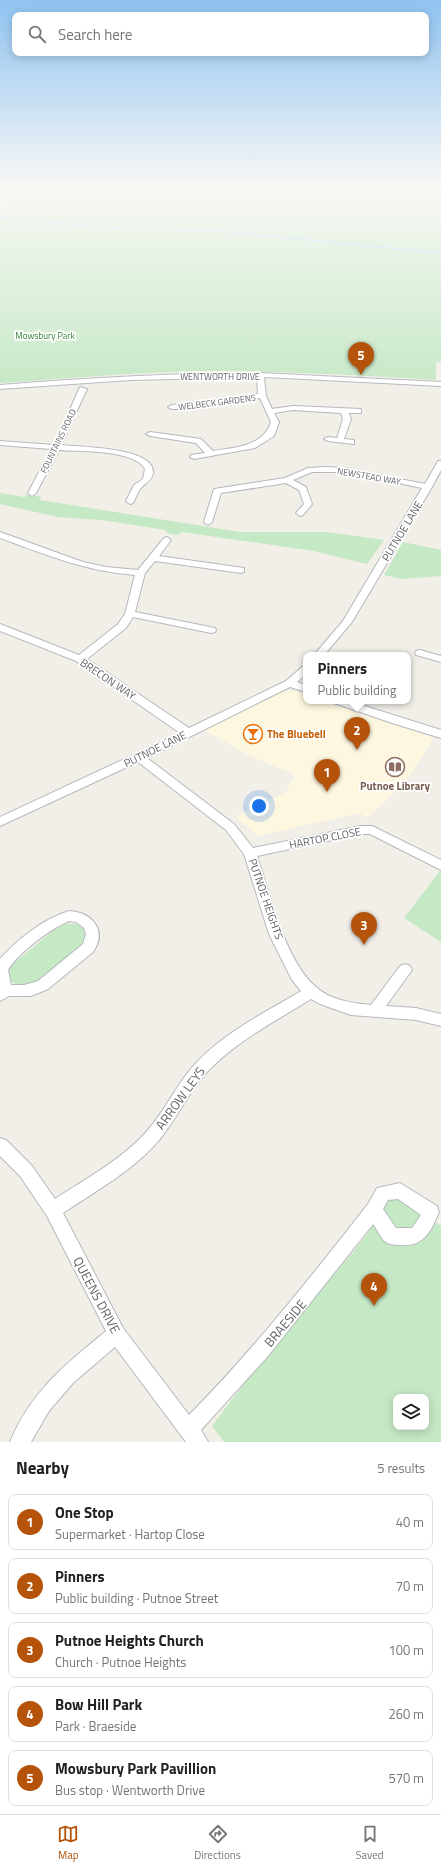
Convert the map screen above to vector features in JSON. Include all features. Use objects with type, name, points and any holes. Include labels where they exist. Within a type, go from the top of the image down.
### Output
[{"type":"street","name":"WENTWORTH DRIVE","points":[[0,387],[138,377],[260,375],[360,378],[441,384]]},
{"type":"street","points":[[194,458],[252,446],[271,434],[274,429],[275,422],[262,396],[260,375]]},
{"type":"street","name":"FOUNTAINS ROAD","points":[[32,493],[64,433],[83,389]]},
{"type":"street","name":"WELBECK GARDENS","points":[[172,407],[199,406],[227,400],[262,396]]},
{"type":"street","points":[[270,411],[292,408],[358,411]]},
{"type":"street","points":[[340,440],[347,419],[344,411]]},
{"type":"street","points":[[150,434],[198,441],[211,454]]},
{"type":"street","points":[[328,439],[351,442]]},
{"type":"street","points":[[0,443],[128,453],[145,462],[149,469],[149,474],[146,480],[137,487],[130,501]]},
{"type":"street","name":"PUTNOE LANE","points":[[322,652],[347,622],[441,463]]},
{"type":"street","name":"NEWSTEAD WAY","points":[[208,492],[287,480],[312,470],[339,470],[428,487]]},
{"type":"street","points":[[287,480],[302,489],[308,504],[300,513]]},
{"type":"street","points":[[200,513],[209,518],[217,491]]},
{"type":"street","points":[[0,535],[80,564],[106,570],[140,573]]},
{"type":"street","points":[[80,659],[122,626],[130,614],[140,573],[167,540]]},
{"type":"street","points":[[153,558],[242,570]]},
{"type":"street","points":[[130,614],[211,630]]},
{"type":"street","name":"BRECON WAY","points":[[0,628],[80,659],[188,732]]},
{"type":"street","points":[[420,653],[441,659]]},
{"type":"street","name":"PUTNOE LANE","points":[[0,822],[139,757],[290,683],[303,672]]},
{"type":"street","points":[[290,683],[303,688]]},
{"type":"street","points":[[347,704],[396,721],[441,734]]},
{"type":"street","name":"PUTNOE HEIGHTS","points":[[139,757],[230,827],[250,853],[276,934],[297,976],[311,992],[325,1000],[351,1008],[416,1014],[441,1020]]},
{"type":"street","name":"HARTOP CLOSE","points":[[250,853],[361,830],[372,830],[441,865]]},
{"type":"street","points":[[68,916],[82,918],[90,924],[93,934],[89,946],[65,968],[39,988],[26,992],[3,992],[1,968],[9,958],[49,924],[68,916]]},
{"type":"street","points":[[374,1011],[405,970]]},
{"type":"street","name":"ARROW LEYS","points":[[53,1210],[116,1169],[139,1149],[164,1122],[181,1094],[204,1065],[228,1045],[311,992]]},
{"type":"street","name":"QUEENS DRIVE","points":[[0,1146],[26,1170],[53,1210],[117,1334],[194,1436]]},
{"type":"street","name":"BRAESIDE","points":[[194,1436],[232,1386],[290,1318],[374,1210]]},
{"type":"street","points":[[20,1442],[42,1404],[66,1376],[117,1334]]},
{"type":"shaded area","points":[[293,691],[303,694],[303,704],[332,704],[434,738],[406,781],[367,818],[360,813],[257,836],[236,816],[286,792],[295,775],[250,756],[203,729],[274,692]]},
{"type":"green space","name":"Mowsbury Park","points":[[0,257],[441,257],[441,362],[436,362],[436,380],[310,373],[216,372],[92,376],[0,383]]},
{"type":"green space","points":[[0,493],[24,497],[26,495],[41,496],[40,500],[240,532],[326,532],[384,540],[367,564],[314,551],[182,532],[177,535],[167,533],[166,530],[101,520],[58,517],[0,504]]},
{"type":"green space","points":[[403,542],[441,550],[441,576],[402,579],[384,575]]},
{"type":"green space","points":[[440,871],[441,872],[441,942],[404,918]]},
{"type":"green space","points":[[66,924],[77,924],[86,931],[82,945],[38,982],[23,987],[9,981],[9,967],[55,929]]},
{"type":"green space","points":[[398,1196],[441,1226],[441,1442],[224,1442],[212,1426],[264,1359],[356,1249],[380,1213],[386,1200]]},
{"type":"place","name":"Mowsbury Park Pavillion","points":[[361,375]]},
{"type":"place","name":"The Bluebell","points":[[253,734]]},
{"type":"place","name":"Pinners","points":[[357,750]]},
{"type":"place","name":"Putnoe Library","points":[[395,767]]},
{"type":"place","name":"One Stop","points":[[327,792]]},
{"type":"place","name":"Putnoe Heights Church","points":[[364,945]]},
{"type":"place","name":"Bow Hill Park","points":[[374,1306]]}]
